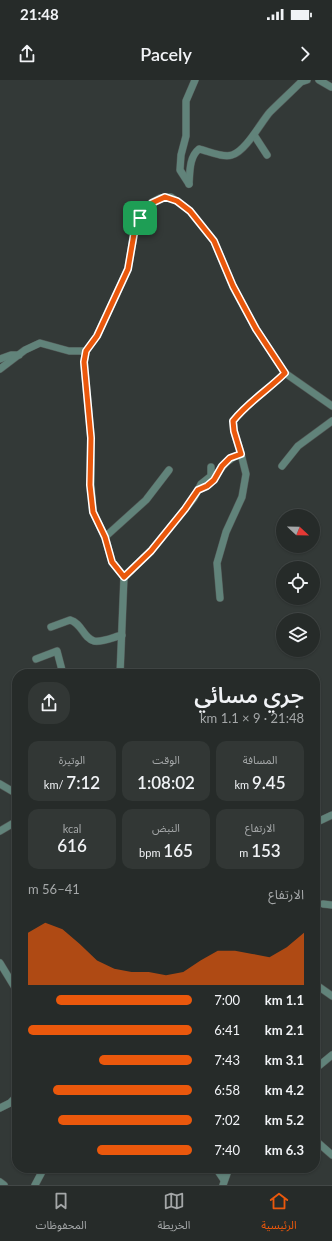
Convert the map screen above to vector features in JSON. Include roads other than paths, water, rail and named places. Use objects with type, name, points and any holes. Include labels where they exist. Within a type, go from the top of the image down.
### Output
[{"type":"street","points":[[195,80],[186,101],[186,136],[181,155],[180,170],[189,184],[191,162],[195,152],[199,149],[232,155],[254,134],[270,113],[301,82],[307,80]]},
{"type":"street","points":[[319,80],[331,87]]},
{"type":"street","points":[[254,134],[267,155]]},
{"type":"street","points":[[120,669],[124,577],[112,562],[105,537],[93,512],[90,485],[91,438],[84,362],[86,351],[97,336],[128,269],[135,228],[140,218],[152,203],[160,198],[171,197],[190,211],[214,241],[240,299],[256,329],[285,373],[332,406]]},
{"type":"street","points":[[0,369],[34,345],[40,343],[69,351],[86,351]]},
{"type":"street","points":[[0,359],[11,355],[19,355]]},
{"type":"street","points":[[220,598],[217,563],[226,532],[242,497],[246,474],[234,431],[233,421],[244,406],[270,388],[285,373]]},
{"type":"street","points":[[282,466],[298,446],[332,421]]},
{"type":"street","points":[[198,490],[207,486],[214,480],[222,466],[230,458],[241,454]]},
{"type":"street","points":[[124,577],[151,551],[185,509],[202,483],[211,476],[212,467]]},
{"type":"street","points":[[105,537],[146,500],[169,470]]},
{"type":"street","points":[[51,627],[70,620],[78,624],[88,638],[94,641],[122,635]]},
{"type":"street","points":[[36,659],[57,651],[62,669]]},
{"type":"street","points":[[0,784],[12,791]]},
{"type":"street","points":[[320,821],[332,815]]},
{"type":"street","points":[[0,831],[12,824]]},
{"type":"street","points":[[323,904],[332,905]]},
{"type":"street","points":[[0,963],[12,983]]},
{"type":"street","points":[[320,988],[332,996]]},
{"type":"street","points":[[320,1065],[332,1055]]},
{"type":"street","points":[[0,1108],[12,1101]]},
{"type":"street","points":[[320,1144],[332,1155]]},
{"type":"street","points":[[35,1185],[41,1173]]},
{"type":"street","points":[[218,1173],[223,1182]]},
{"type":"street","points":[[0,1182],[4,1185]]}]
